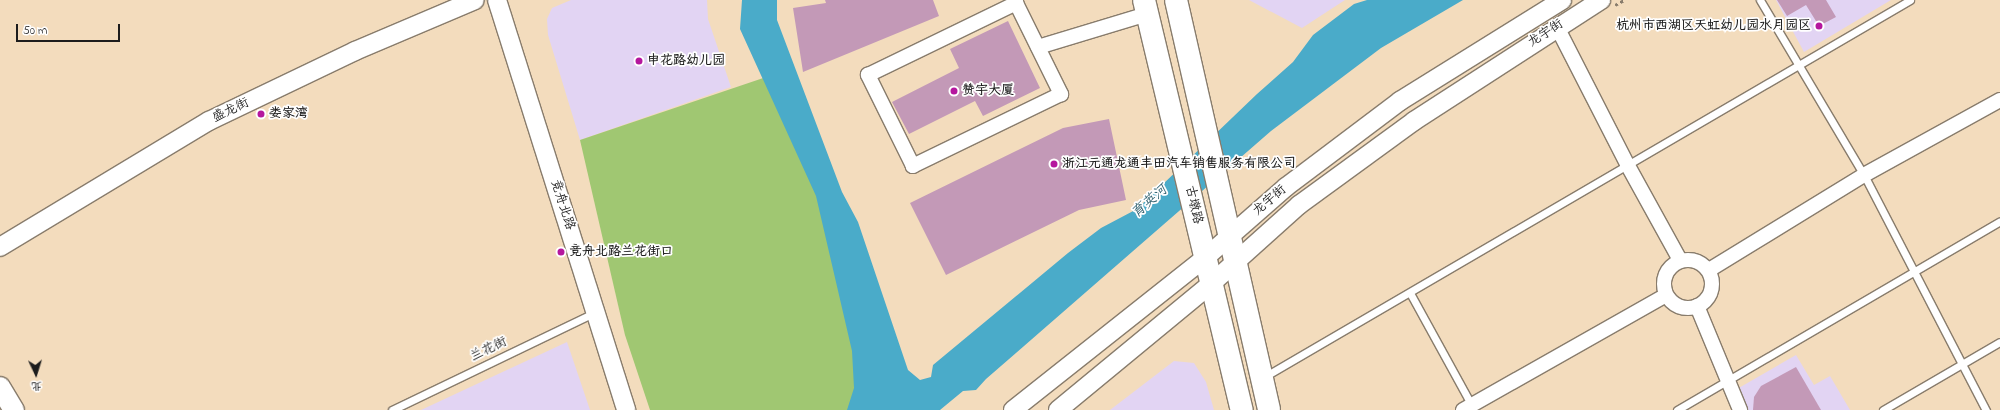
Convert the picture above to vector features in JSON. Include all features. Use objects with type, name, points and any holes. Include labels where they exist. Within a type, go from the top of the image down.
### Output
[{"type":"main road","points":[[1176,0],[1269,410]]},
{"type":"main road","name":"古墩路","points":[[1145,7],[1183,158],[1242,410]]},
{"type":"main road","points":[[0,387],[14,410]]},
{"type":"street","name":"盛龙街","points":[[0,247],[209,121],[355,51],[475,0]]},
{"type":"street","name":"竞舟北路","points":[[497,0],[626,410]]},
{"type":"street","name":"龙宇街","points":[[1013,410],[1206,257],[1286,187],[1400,101],[1562,0]]},
{"type":"street","name":"龙宇街","points":[[1058,410],[1212,283],[1299,205],[1401,131],[1557,27],[1601,0]]},
{"type":"street","points":[[1016,3],[1038,47],[1061,94],[913,166],[868,75],[1016,3]]},
{"type":"street","points":[[1038,47],[1145,7]]},
{"type":"street","points":[[1557,27],[1627,164],[1680,260]]},
{"type":"street","points":[[1709,270],[1864,175],[2000,100]]},
{"type":"street","points":[[1680,260],[1696,260],[1709,270],[1712,276],[1712,291],[1704,303],[1698,306],[1683,308],[1670,301],[1666,295],[1664,278],[1673,264],[1680,260]]},
{"type":"street","points":[[1469,408],[1666,295]]},
{"type":"street","points":[[1698,306],[1740,410]]},
{"type":"lane","points":[[1760,0],[1864,175],[1986,410]]},
{"type":"lane","points":[[1261,378],[1410,293],[1627,164],[1800,66],[1910,0]]},
{"type":"lane","points":[[1677,410],[2000,220]]},
{"type":"lane","points":[[1410,293],[1469,408]]},
{"type":"lane","name":"兰花街","points":[[392,410],[596,312]]},
{"type":"lane","points":[[1884,410],[2000,342]]},
{"type":"shaded area","name":"申花路幼儿园","points":[[571,0],[707,0],[708,19],[731,87],[580,140],[548,35],[547,19],[552,8]]},
{"type":"shaded area","points":[[1249,0],[1345,0],[1302,28]]},
{"type":"shaded area","name":"杭州市西湖区天虹幼儿园水月园区","points":[[1776,0],[1891,0],[1804,52]]},
{"type":"shaded area","points":[[567,342],[590,410],[421,410]]},
{"type":"shaded area","points":[[1796,355],[1814,385],[1830,376],[1850,410],[1746,410],[1737,389]]},
{"type":"shaded area","points":[[1174,361],[1194,363],[1206,382],[1214,410],[1110,410]]},
{"type":"green space","points":[[781,72],[889,410],[650,410],[625,335],[580,140]]},
{"type":"water","name":"育英河","points":[[742,0],[777,0],[777,20],[842,192],[858,222],[908,370],[920,380],[931,377],[933,365],[1068,253],[1101,228],[1137,209],[1257,94],[1293,62],[1313,35],[1354,4],[1367,0],[1463,0],[1381,48],[1271,131],[986,379],[976,390],[963,391],[940,410],[847,410],[854,388],[852,351],[816,196],[740,29]]},
{"type":"building","points":[[825,0],[933,0],[939,16],[803,72],[793,8],[826,3]]},
{"type":"building","points":[[1777,0],[1826,0],[1836,17],[1819,26],[1806,5],[1787,16]]},
{"type":"building","points":[[1008,21],[1040,88],[983,116],[975,101],[909,134],[892,102],[959,68],[950,49]]},
{"type":"building","name":"浙江元通龙通丰田汽车销售服务有限公司","points":[[1109,119],[1126,200],[1079,210],[946,275],[910,203],[1063,128]]},
{"type":"building","points":[[1796,367],[1821,410],[1753,410],[1754,397],[1761,386]]},
{"type":"place","name":"杭州市西湖区天虹幼儿园水月园区","points":[[1819,26]]},
{"type":"place","name":"申花路幼儿园","points":[[639,61]]},
{"type":"place","name":"赞宇大厦","points":[[954,91]]},
{"type":"place","name":"娄家湾","points":[[261,114]]},
{"type":"place","name":"浙江元通龙通丰田汽车销售服务有限公司","points":[[1054,164]]},
{"type":"place","name":"竞舟北路兰花街口","points":[[561,252]]}]
